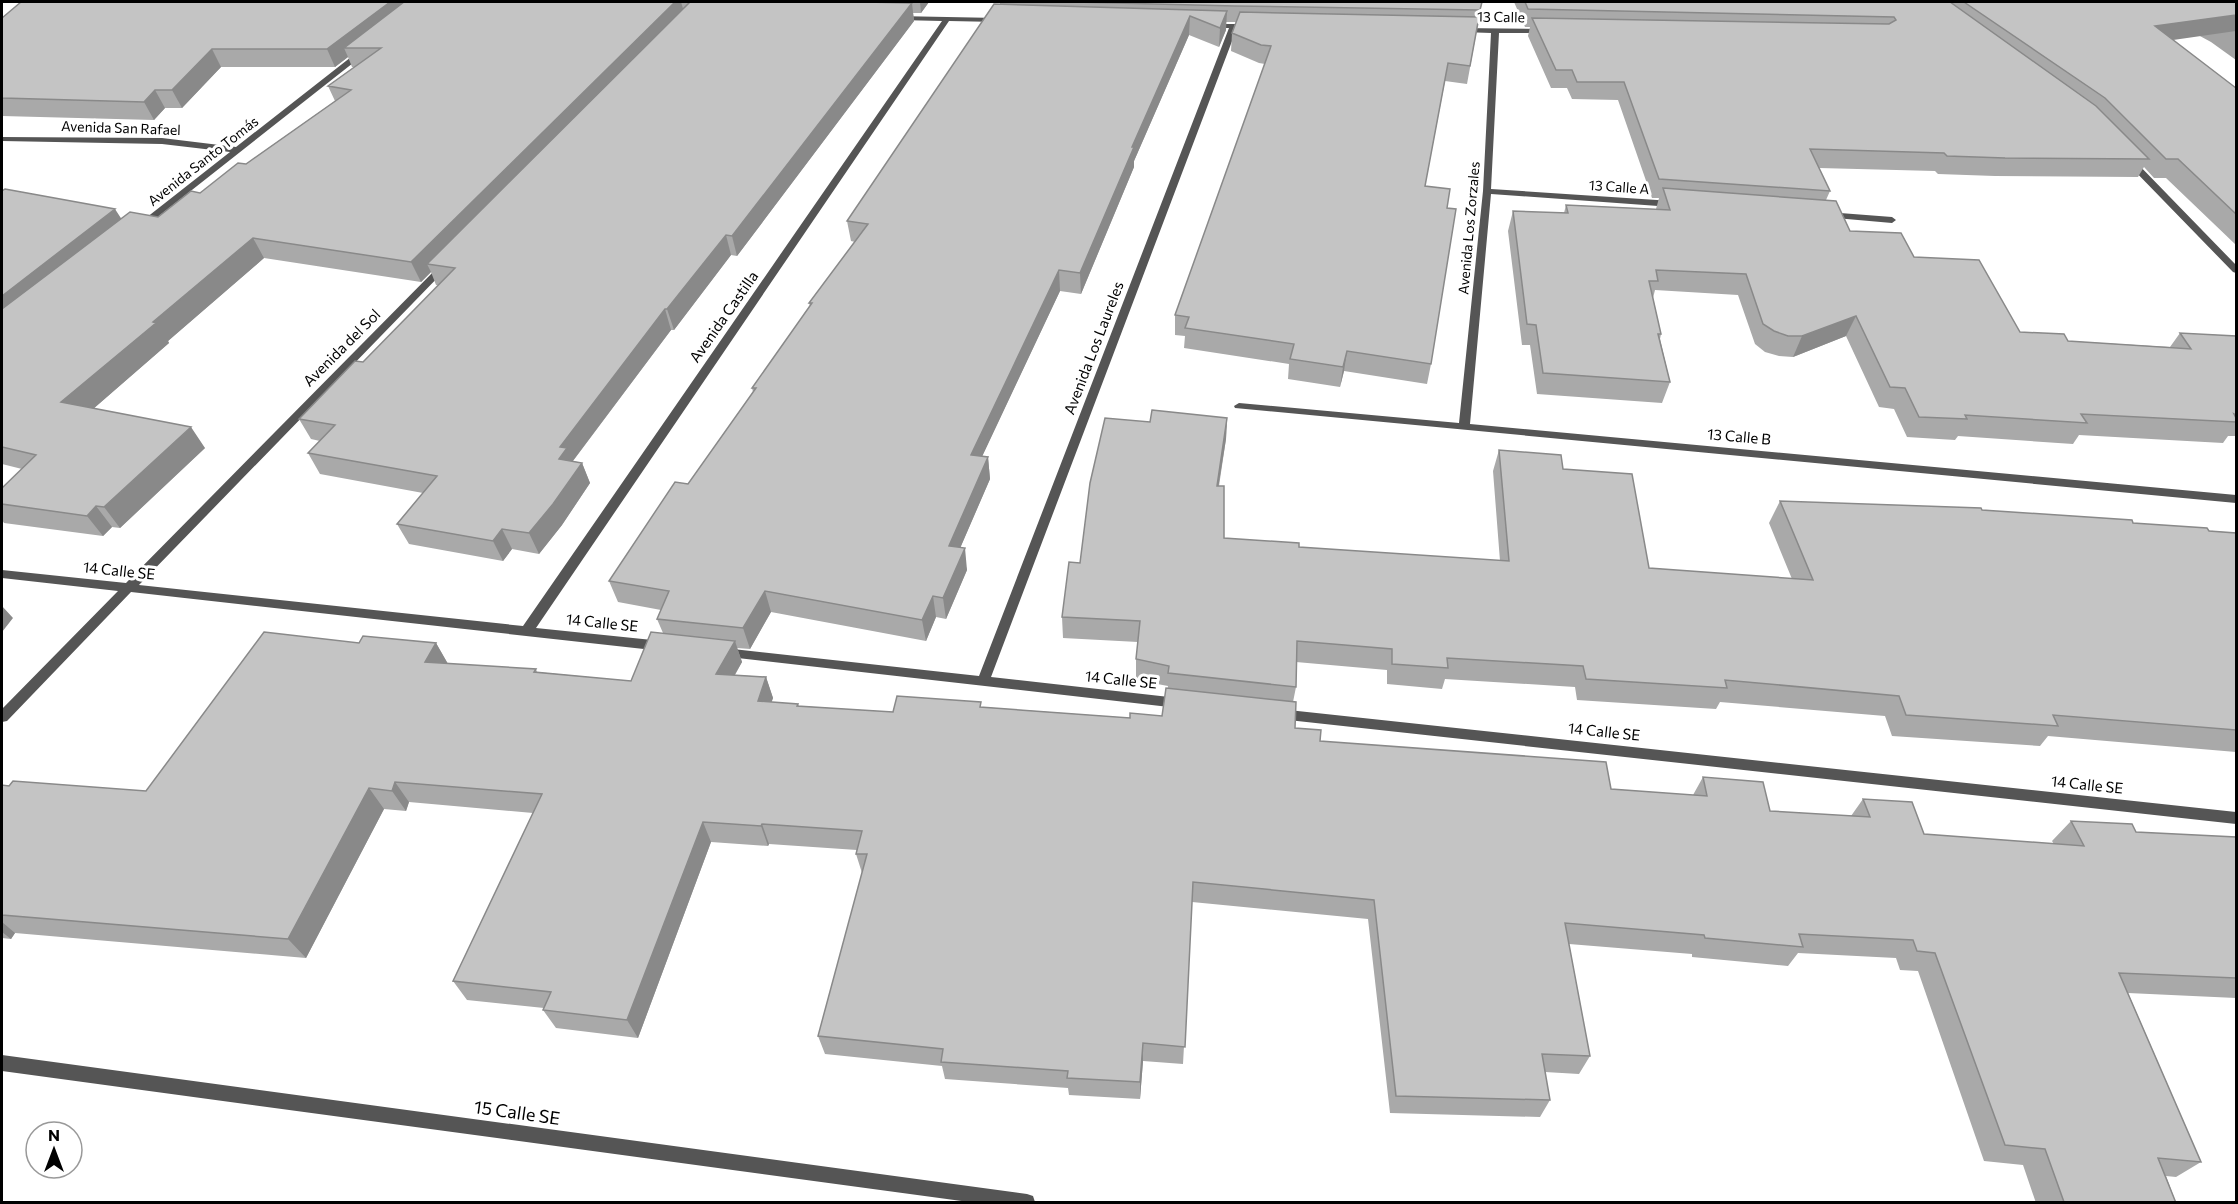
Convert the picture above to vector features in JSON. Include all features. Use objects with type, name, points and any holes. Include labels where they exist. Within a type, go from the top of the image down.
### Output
[{"type":"street","points":[[888,17],[1007,21]]},
{"type":"street","name":"Avenida Castilla","points":[[526,632],[947,19]]},
{"type":"street","points":[[1198,25],[1258,27]]},
{"type":"street","name":"Avenida Los Laureles","points":[[983,681],[1234,26]]},
{"type":"street","name":"13 Calle","points":[[1448,30],[1554,31]]},
{"type":"street","name":"Avenida Los Zorzales","points":[[1464,427],[1487,191],[1495,30]]},
{"type":"street","name":"Avenida Santo Tomás","points":[[138,228],[375,43]]},
{"type":"street","name":"Avenida San Rafael","points":[[2,139],[162,141],[238,150]]},
{"type":"street","points":[[2122,153],[2236,270]]},
{"type":"street","name":"13 Calle A","points":[[1487,191],[1678,204]]},
{"type":"street","points":[[1821,214],[1892,220]]},
{"type":"street","name":"Avenida del Sol","points":[[2,717],[453,257]]},
{"type":"street","name":"13 Calle B","points":[[1239,406],[2236,499]]},
{"type":"street","name":"14 Calle SE","points":[[2,574],[678,648]]},
{"type":"street","name":"14 Calle SE","points":[[713,652],[1196,705]]},
{"type":"street","name":"14 Calle SE","points":[[1267,712],[2236,818]]},
{"type":"street","name":"15 Calle SE","points":[[2,1063],[1027,1203]]},
{"type":"shaded area","points":[[2137,2],[2236,25],[2236,60],[2211,42]]},
{"type":"building","points":[[21,2],[390,2],[327,49],[212,49],[172,90],[155,90],[144,102],[2,98],[2,18]]},
{"type":"building","points":[[404,2],[675,2],[411,262],[253,238],[61,402],[191,427],[104,507],[96,506],[87,516],[2,504],[2,488],[36,455],[2,447],[2,309],[130,212],[158,217],[191,191],[200,193],[238,163],[246,164],[351,90],[328,86],[381,48],[344,48]]},
{"type":"building","points":[[690,2],[912,3],[732,236],[726,235],[665,309],[560,447],[567,448],[559,459],[582,463],[529,533],[502,529],[493,541],[397,524],[437,476],[308,453],[335,425],[299,419],[355,361],[363,362],[455,268],[427,264]]},
{"type":"building","points":[[1074,2],[1482,2],[1480,10]]},
{"type":"building","points":[[1525,2],[1950,2],[2096,106],[2149,159],[2005,158],[1947,156],[1944,153],[1810,149],[1830,191],[1659,179],[1624,82],[1577,82],[1572,70],[1556,70],[1532,18],[1889,24],[1896,20],[1894,17],[1528,9]]},
{"type":"building","points":[[1964,2],[2236,2],[2236,15],[2155,26],[2236,88],[2236,214],[2178,159],[2166,159],[2105,98]]},
{"type":"building","points":[[994,4],[1227,11],[1220,28],[1190,16],[1080,273],[1059,270],[971,455],[988,457],[949,546],[965,548],[943,598],[933,596],[922,620],[765,591],[743,628],[657,619],[669,591],[609,581],[675,482],[688,484],[756,388],[752,388],[812,303],[809,303],[868,224],[847,221]]},
{"type":"building","points":[[1240,12],[1479,17],[1470,66],[1448,63],[1425,186],[1450,189],[1447,208],[1456,209],[1431,364],[1347,351],[1343,367],[1290,359],[1294,344],[1185,328],[1189,317],[1175,315],[1271,46],[1261,45],[1232,33]]},
{"type":"building","points":[[1663,188],[1836,201],[1850,231],[1901,233],[1914,257],[1979,260],[2020,332],[2064,334],[2068,341],[2191,349],[2180,333],[2236,336],[2236,415],[2234,414],[2236,422],[2081,414],[2087,423],[1965,415],[1967,419],[1919,417],[1905,388],[1890,387],[1856,316],[1802,336],[1788,336],[1774,331],[1763,324],[1746,274],[1656,270],[1658,281],[1649,281],[1661,334],[1658,334],[1670,382],[1543,373],[1536,325],[1527,324],[1513,211],[1568,213],[1566,205],[1670,210]]},
{"type":"building","points":[[5,189],[115,209],[2,296],[2,191]]},
{"type":"building","points":[[1152,410],[1227,418],[1217,486],[1224,486],[1224,538],[1299,543],[1299,547],[1509,561],[1499,450],[1561,455],[1563,469],[1632,474],[1649,568],[1813,580],[1780,501],[1981,508],[1982,510],[2132,520],[2133,523],[2207,528],[2209,531],[2236,533],[2236,730],[2053,715],[2058,726],[1906,715],[1899,696],[1725,680],[1727,688],[1586,679],[1583,666],[1447,658],[1448,668],[1392,664],[1392,649],[1297,641],[1296,687],[1168,673],[1169,666],[1136,659],[1140,621],[1062,617],[1069,562],[1080,563],[1090,483],[1105,418],[1150,422]]},
{"type":"building","points":[[264,632],[359,643],[363,636],[436,643],[425,662],[536,669],[534,672],[631,681],[651,632],[735,641],[716,674],[766,677],[758,701],[798,704],[797,706],[893,712],[897,696],[981,702],[980,707],[1130,718],[1130,713],[1162,716],[1166,688],[1296,702],[1295,728],[1321,730],[1320,741],[1606,762],[1611,789],[1707,796],[1703,777],[1763,782],[1770,811],[1870,817],[1863,799],[1912,802],[1924,834],[2084,846],[2071,821],[2132,824],[2136,832],[2236,837],[2236,978],[2119,973],[2201,1162],[2158,1158],[2176,1203],[2064,1202],[2045,1149],[2005,1145],[1935,953],[1917,951],[1913,940],[1799,934],[1803,947],[1705,938],[1704,935],[1565,923],[1590,1056],[1542,1054],[1550,1100],[1396,1096],[1374,900],[1193,882],[1185,1047],[1143,1043],[1140,1082],[1067,1078],[1068,1071],[941,1062],[943,1049],[818,1036],[867,854],[856,854],[862,831],[703,822],[627,1020],[543,1010],[551,992],[453,981],[542,794],[395,782],[392,791],[369,788],[288,939],[2,915],[2,785],[9,786],[13,781],[146,791]]}]
